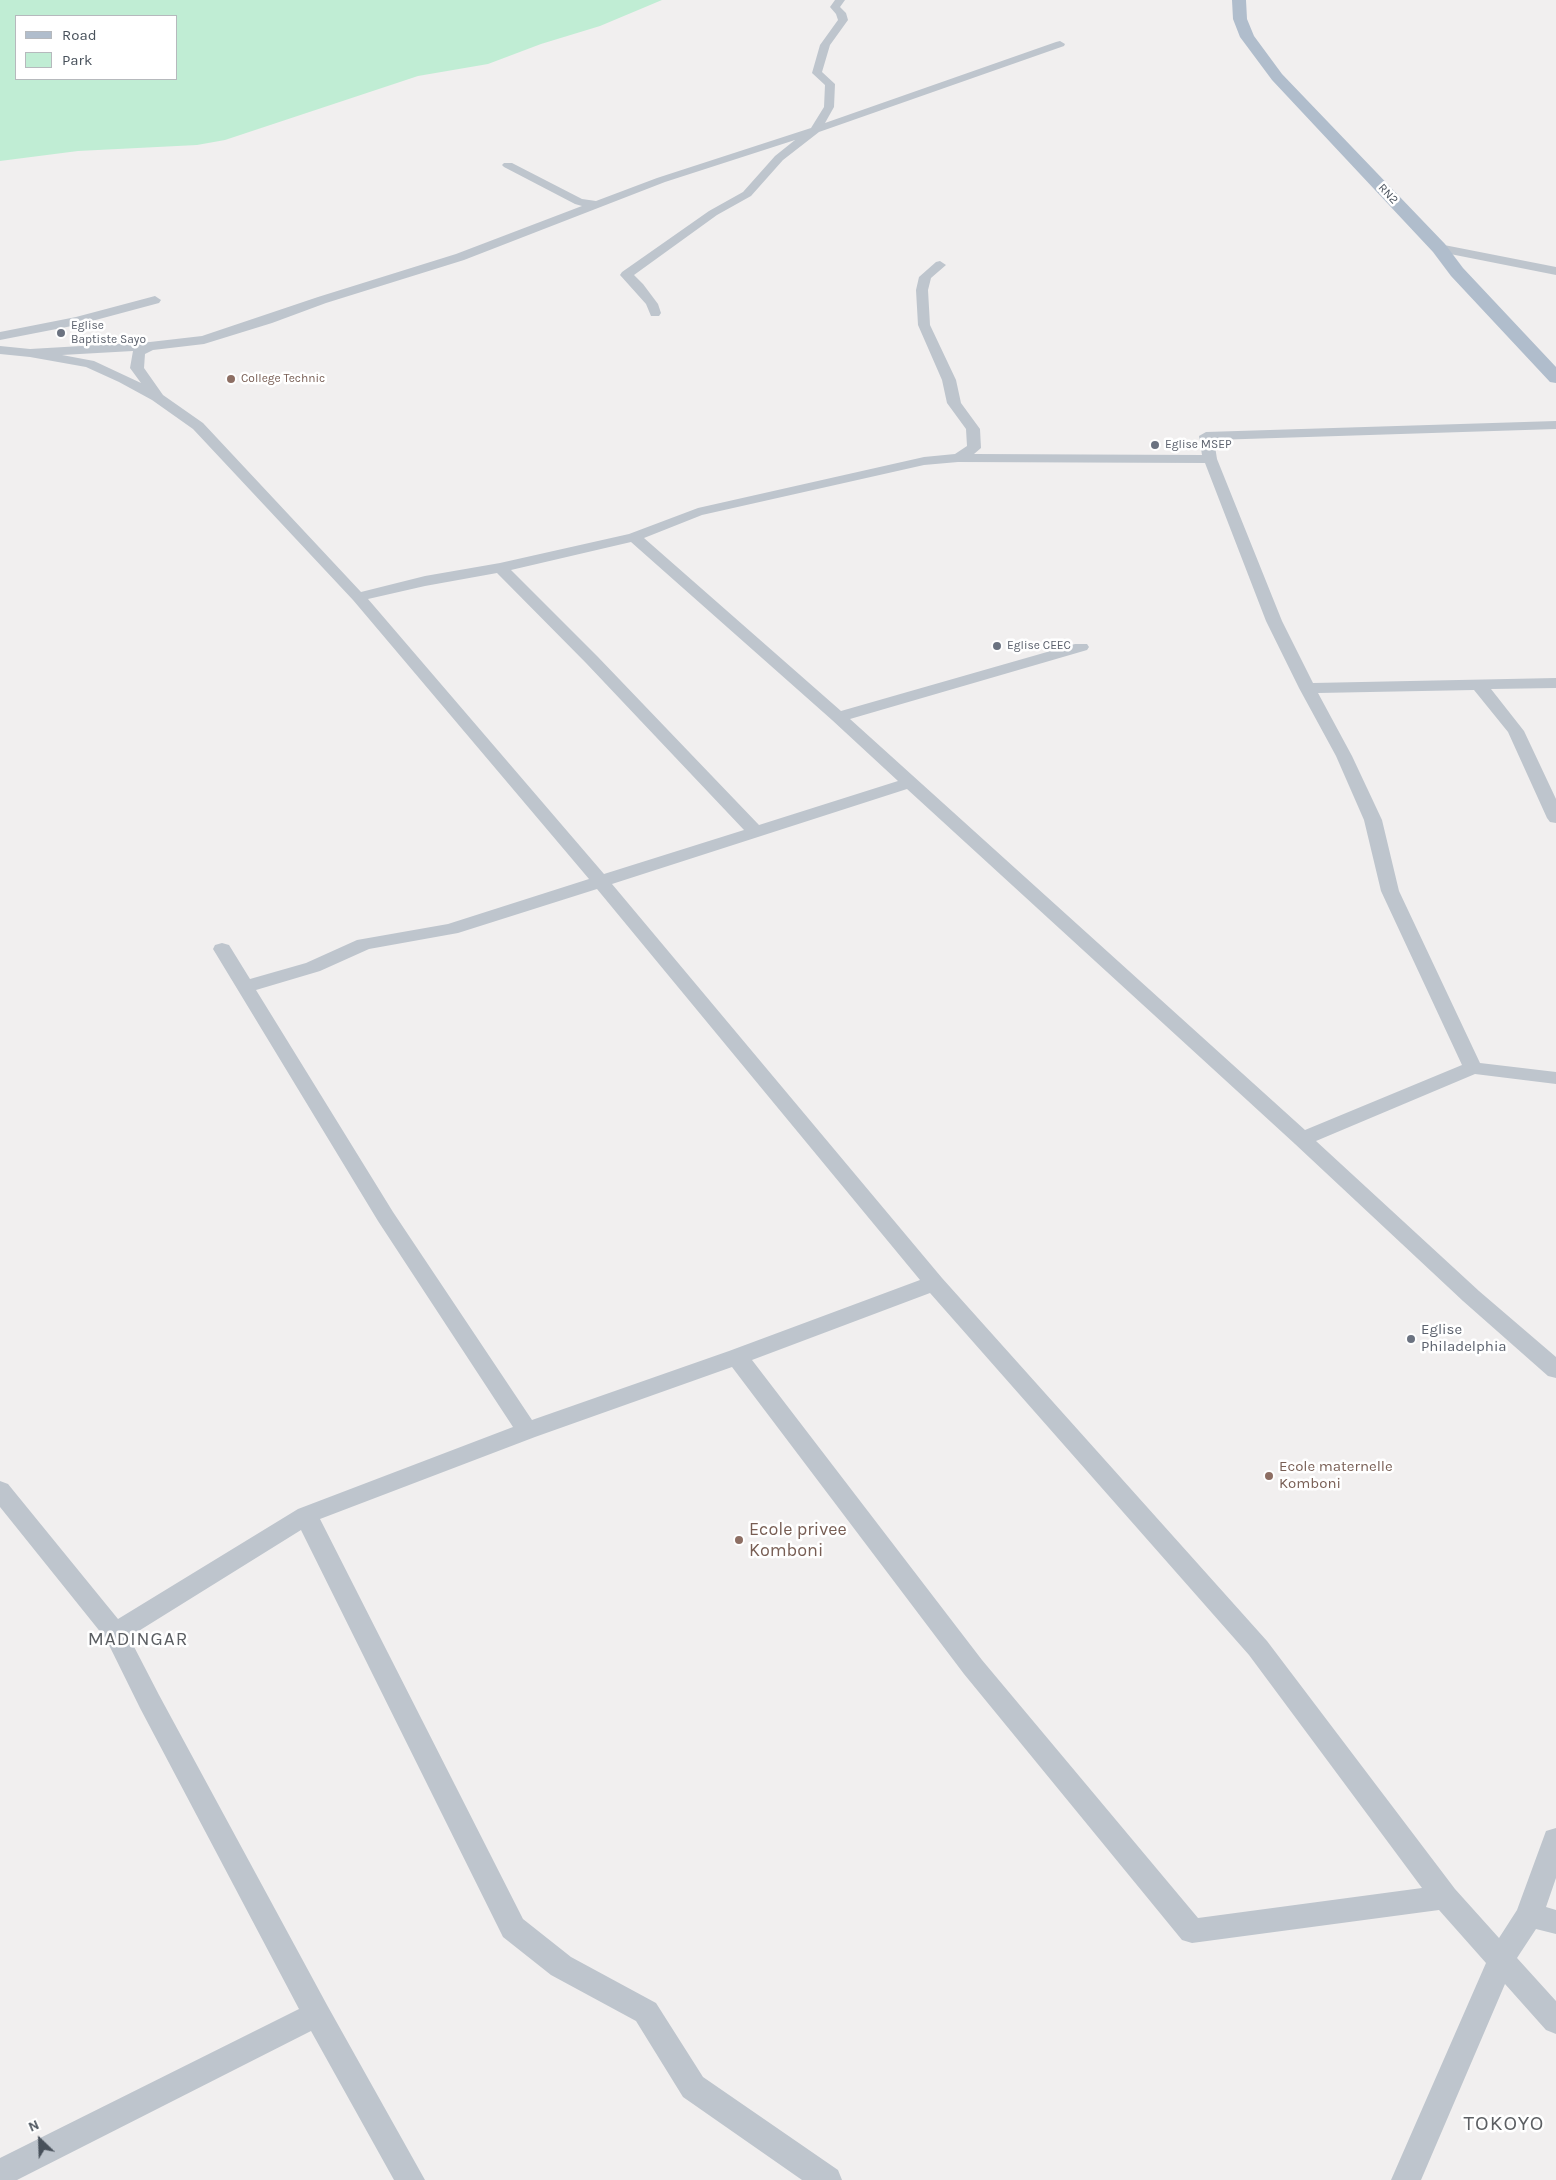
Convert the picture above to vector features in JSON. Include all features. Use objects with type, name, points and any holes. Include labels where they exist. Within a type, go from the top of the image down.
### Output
[{"type":"main road","name":"RN2","points":[[1239,0],[1240,19],[1247,38],[1277,77],[1438,248],[1457,272],[1556,378]]},
{"type":"street","points":[[655,312],[652,304],[640,287],[626,276],[713,213],[747,194],[779,158],[814,130],[829,107],[830,84],[817,73],[826,45],[843,20],[842,13],[834,7],[840,0]]},
{"type":"street","points":[[30,353],[150,346],[204,340],[322,300],[460,257],[661,180],[814,130],[1060,44]]},
{"type":"street","points":[[508,165],[579,202],[599,205]]},
{"type":"street","points":[[1438,248],[1556,271]]},
{"type":"street","points":[[940,265],[925,277],[922,290],[924,325],[949,380],[954,403],[973,429],[974,448],[958,458]]},
{"type":"street","points":[[0,336],[77,321],[155,300]]},
{"type":"street","points":[[150,346],[139,352],[136,368],[158,398]]},
{"type":"street","points":[[0,350],[30,353],[89,364],[124,379],[158,398],[198,426],[358,597],[600,881],[934,1283],[1258,1648],[1445,1896],[1556,2021]]},
{"type":"street","points":[[1473,1068],[1390,891],[1373,820],[1344,756],[1307,688],[1274,621],[1210,459],[1206,436],[1214,434],[1556,425]]},
{"type":"street","points":[[358,597],[425,581],[500,568],[634,537],[698,512],[924,461],[958,458],[1210,459]]},
{"type":"street","points":[[634,537],[838,717],[1302,1139],[1471,1296],[1556,1370]]},
{"type":"street","points":[[500,568],[592,660],[756,833]]},
{"type":"street","points":[[838,717],[1081,647]]},
{"type":"street","points":[[1307,688],[1556,682]]},
{"type":"street","points":[[1478,684],[1516,731],[1556,818]]},
{"type":"street","points":[[245,987],[312,968],[364,944],[451,929],[910,783]]},
{"type":"street","points":[[222,948],[385,1216],[527,1432]]},
{"type":"street","points":[[1302,1139],[1473,1068],[1556,1078]]},
{"type":"street","points":[[114,1633],[306,1515],[934,1283]]},
{"type":"street","points":[[737,1357],[973,1667],[1192,1931],[1445,1896]]},
{"type":"street","points":[[0,1490],[114,1633],[317,2014],[410,2180]]},
{"type":"street","points":[[306,1515],[513,1928],[561,1966],[646,2012],[693,2087],[827,2180]]},
{"type":"street","points":[[1406,2180],[1502,1958],[1529,1915],[1556,1839]]},
{"type":"street","points":[[1529,1915],[1556,1922]]},
{"type":"street","points":[[0,2173],[317,2014]]},
{"type":"green space","points":[[0,0],[662,0],[600,26],[541,44],[488,64],[418,76],[225,140],[197,145],[78,151],[0,161]]},
{"type":"place","name":"Eglise Baptiste Sayo","points":[[61,333]]},
{"type":"place","name":"College Technic","points":[[231,379]]},
{"type":"place","name":"Eglise MSEP","points":[[1155,445]]},
{"type":"place","name":"Eglise CEEC","points":[[997,646]]},
{"type":"place","name":"Eglise Philadelphia","points":[[1411,1339]]},
{"type":"place","name":"Ecole maternelle Komboni","points":[[1269,1476]]},
{"type":"place","name":"Ecole privee Komboni","points":[[739,1540]]},
{"type":"district","name":"MADINGAR","points":[[138,1640]]},
{"type":"district","name":"TOKOYO","points":[[1504,2124]]}]
